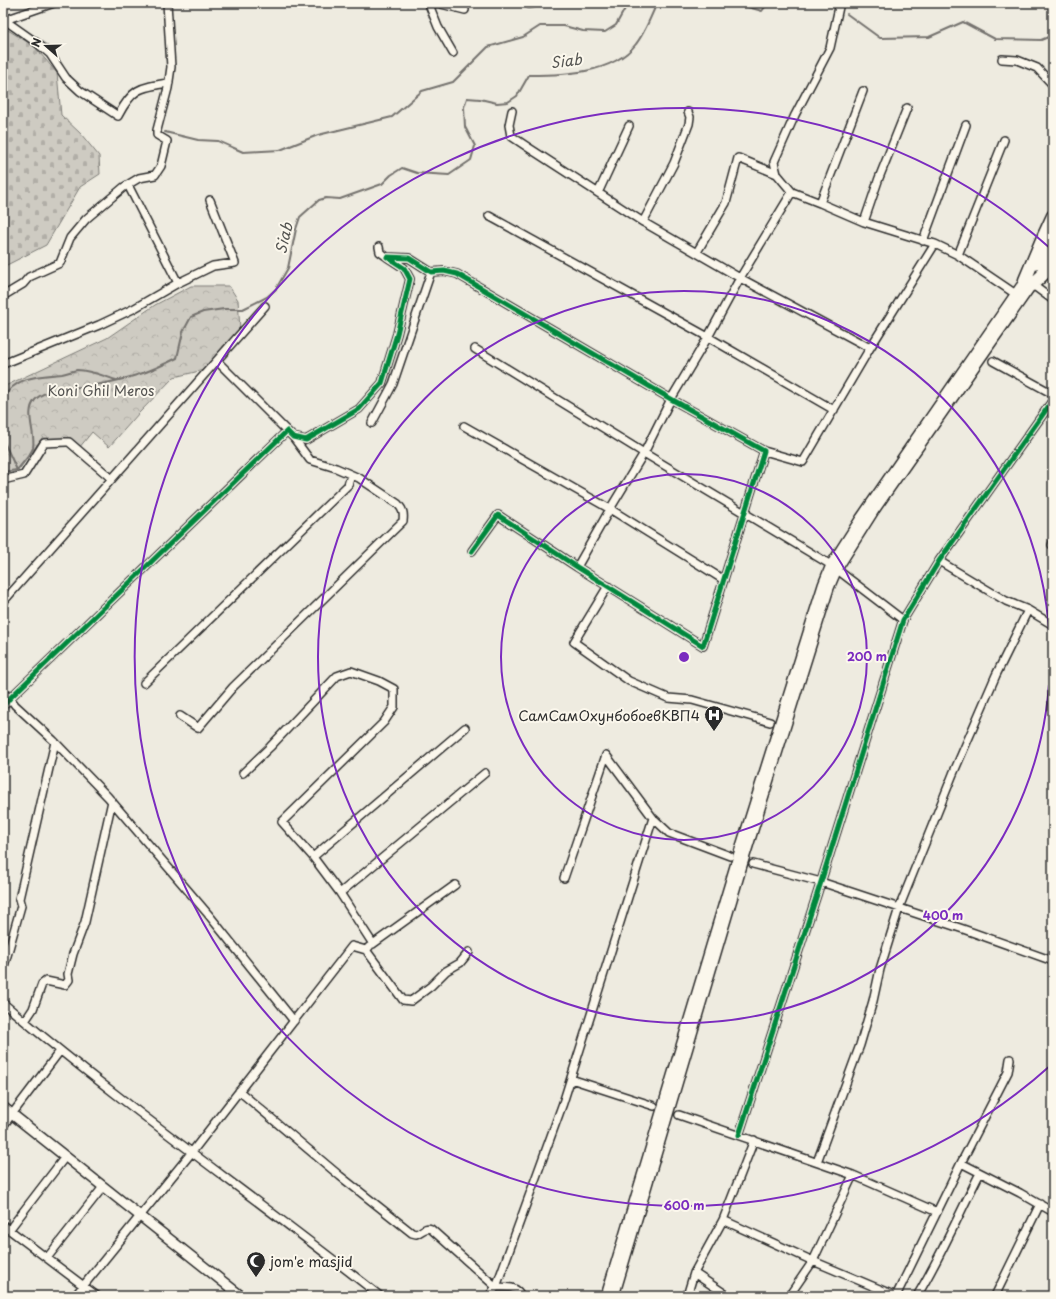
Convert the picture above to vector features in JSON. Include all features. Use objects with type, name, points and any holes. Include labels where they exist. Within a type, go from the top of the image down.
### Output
[{"type":"highway","points":[[1029,282],[1040,242],[1053,216]]},
{"type":"highway","points":[[1029,282],[1053,265]]},
{"type":"main road","points":[[1029,282],[1053,239]]},
{"type":"main road","points":[[606,1296],[738,856],[823,586],[865,511],[1029,282],[1053,255]]},
{"type":"main road","points":[[614,1296],[744,862],[829,588],[834,567]]},
{"type":"main road","points":[[3,1107],[241,1296]]},
{"type":"street","points":[[4,19],[54,3]]},
{"type":"street","points":[[3,296],[23,284],[29,277],[60,263],[70,238],[86,219],[128,185],[139,178],[155,175],[161,166],[167,141],[158,135],[157,130],[172,67],[167,3]]},
{"type":"street","points":[[453,53],[438,27],[430,7],[436,3],[465,10]]},
{"type":"street","points":[[837,3],[839,7],[830,48],[795,115],[774,162],[777,174],[792,192],[820,202],[864,222],[935,244],[958,254],[1019,296]]},
{"type":"street","points":[[4,19],[38,43],[50,54],[66,78],[80,91],[118,116],[127,99],[133,93],[149,85],[169,83]]},
{"type":"street","points":[[1002,59],[1017,60],[1037,68],[1053,85]]},
{"type":"street","points":[[820,202],[863,92]]},
{"type":"street","points":[[864,222],[879,178],[907,108]]},
{"type":"street","points":[[512,111],[509,125],[511,136],[643,222],[740,278],[870,348]]},
{"type":"street","points":[[643,222],[674,163],[689,124],[690,117],[688,112]]},
{"type":"street","points":[[923,241],[966,125]]},
{"type":"street","points":[[598,193],[629,126]]},
{"type":"street","points":[[958,254],[1004,140]]},
{"type":"street","points":[[697,252],[726,202],[738,158],[777,174]]},
{"type":"street","points":[[128,185],[178,283]]},
{"type":"street","points":[[577,567],[644,453],[671,399],[708,337],[740,278],[792,192]]},
{"type":"street","points":[[3,364],[133,309],[178,283],[213,266],[235,263],[210,200]]},
{"type":"street","points":[[489,216],[708,337],[834,410]]},
{"type":"street","points":[[386,257],[409,258],[431,272],[444,271],[457,274],[671,399],[764,451],[803,462],[870,348],[935,244]]},
{"type":"street","points":[[293,437],[306,440],[359,409],[382,383],[398,334],[410,279],[404,268],[380,252],[379,247]]},
{"type":"street","points":[[372,423],[393,384],[431,272]]},
{"type":"street","points":[[1029,282],[1053,300]]},
{"type":"street","points":[[3,602],[265,306]]},
{"type":"street","points":[[475,348],[644,453],[745,512],[834,567],[903,620]]},
{"type":"street","points":[[180,716],[198,728],[233,687],[403,520],[404,514],[398,504],[359,478],[336,468],[310,460],[293,437],[217,361]]},
{"type":"street","points":[[993,361],[1053,394]]},
{"type":"street","points":[[739,1135],[821,882],[903,620],[939,561],[1053,400]]},
{"type":"street","points":[[464,426],[610,509],[724,580]]},
{"type":"street","points":[[3,706],[287,431]]},
{"type":"street","points":[[3,480],[24,475],[44,443],[66,442],[69,442],[112,479]]},
{"type":"street","points":[[472,551],[498,515],[577,567],[703,646],[764,451]]},
{"type":"street","points":[[144,683],[348,485],[351,475]]},
{"type":"street","points":[[939,561],[1006,601],[1028,610],[1053,625]]},
{"type":"street","points":[[608,586],[574,642],[629,681],[668,698],[692,700],[770,722]]},
{"type":"street","points":[[817,1162],[860,1045],[873,1001],[880,969],[900,908],[953,774],[996,675],[1028,610]]},
{"type":"street","points":[[243,773],[270,747],[337,676],[351,671],[379,681],[394,689],[394,707],[384,722],[282,822],[313,857],[340,893],[372,944]]},
{"type":"street","points":[[3,693],[55,742],[112,801],[208,914],[294,1020]]},
{"type":"street","points":[[313,857],[465,728]]},
{"type":"street","points":[[3,970],[21,906],[19,899],[55,742]]},
{"type":"street","points":[[564,878],[606,755],[653,818],[669,833],[730,856]]},
{"type":"street","points":[[340,893],[485,773]]},
{"type":"street","points":[[25,1021],[32,1009],[42,984],[46,981],[65,985],[69,980],[68,974],[72,954],[85,922],[112,801]]},
{"type":"street","points":[[489,1296],[496,1287],[571,1079],[653,818]]},
{"type":"street","points":[[753,864],[821,882],[963,929],[1053,961]]},
{"type":"street","points":[[366,950],[372,944],[455,885]]},
{"type":"street","points":[[75,1296],[192,1152],[352,946],[366,950],[403,1000],[411,1001],[431,986],[446,971],[460,963],[469,952]]},
{"type":"street","points":[[3,1003],[60,1051],[303,1235],[380,1296]]},
{"type":"street","points":[[3,1126],[60,1051]]},
{"type":"street","points":[[723,1220],[813,1261],[896,1296],[961,1163],[1008,1072],[1010,1059]]},
{"type":"street","points":[[571,1079],[654,1106]]},
{"type":"street","points":[[239,1091],[340,1176],[412,1233],[419,1233],[425,1228],[431,1229],[496,1287],[513,1288],[517,1290],[520,1296]]},
{"type":"street","points":[[679,1114],[854,1175],[937,1212]]},
{"type":"street","points":[[687,1296],[694,1274],[723,1220],[754,1140]]},
{"type":"street","points":[[9,1230],[65,1157]]},
{"type":"street","points":[[961,1163],[1053,1212]]},
{"type":"street","points":[[917,1296],[933,1269],[980,1173]]},
{"type":"street","points":[[789,1296],[813,1261],[854,1175]]},
{"type":"street","points":[[47,1258],[103,1187]]},
{"type":"street","points":[[995,1296],[1040,1204]]},
{"type":"street","points":[[3,1225],[98,1296]]},
{"type":"street","points":[[694,1274],[728,1296]]},
{"type":"green space","points":[[3,27],[34,46],[57,73],[61,115],[81,134],[99,156],[100,174],[80,187],[46,245],[3,267]]},
{"type":"green space","name":"Koni Ghil Meros","points":[[191,286],[229,286],[238,300],[240,329],[204,370],[174,377],[109,447],[92,432],[79,448],[69,440],[42,438],[18,471],[3,475],[3,387],[107,338],[155,305]]},
{"type":"waterway","points":[[165,132],[198,140],[218,141],[243,152],[280,150],[318,135],[392,117],[422,91],[453,82],[488,47],[523,37],[540,26],[564,26],[583,31],[605,32],[616,25],[628,3]]},
{"type":"waterway","name":"Siab","points":[[3,440],[17,470],[33,448],[30,411],[35,400],[42,394],[62,389],[98,385],[132,377],[177,358],[183,332],[191,317],[203,312],[224,309],[243,309],[267,297],[276,289],[288,268],[300,217],[319,200],[326,198],[340,199],[382,184],[391,175],[402,168],[417,173],[449,175],[471,160],[475,146],[465,127],[464,107],[467,98],[497,103],[508,102],[517,96],[529,75],[587,71],[614,62],[626,54],[639,40],[657,3]]},
{"type":"waterway","points":[[743,3],[748,7],[762,11],[768,3]]},
{"type":"waterway","points":[[847,14],[880,38],[929,37],[963,22],[995,39],[1041,40],[1053,35]]},
{"type":"waterway","points":[[3,399],[8,391],[14,386],[28,379],[62,374],[77,370],[92,372],[116,380]]},
{"type":"waterway","points":[[3,472],[17,470]]},
{"type":"cycle path","points":[[3,706],[287,431],[293,437],[306,440],[359,409],[382,383],[397,334],[410,279],[404,268],[387,257],[409,258],[431,272],[444,271],[457,274],[671,399],[764,451],[703,646],[577,567],[498,515],[472,551]]},
{"type":"cycle path","points":[[739,1135],[821,882],[903,620],[939,561],[1053,400]]},
{"type":"place","name":"СамСамОхунбобоевКВП4","points":[[714,732]]},
{"type":"place","name":"jom'e masjid","points":[[256,1278]]}]
